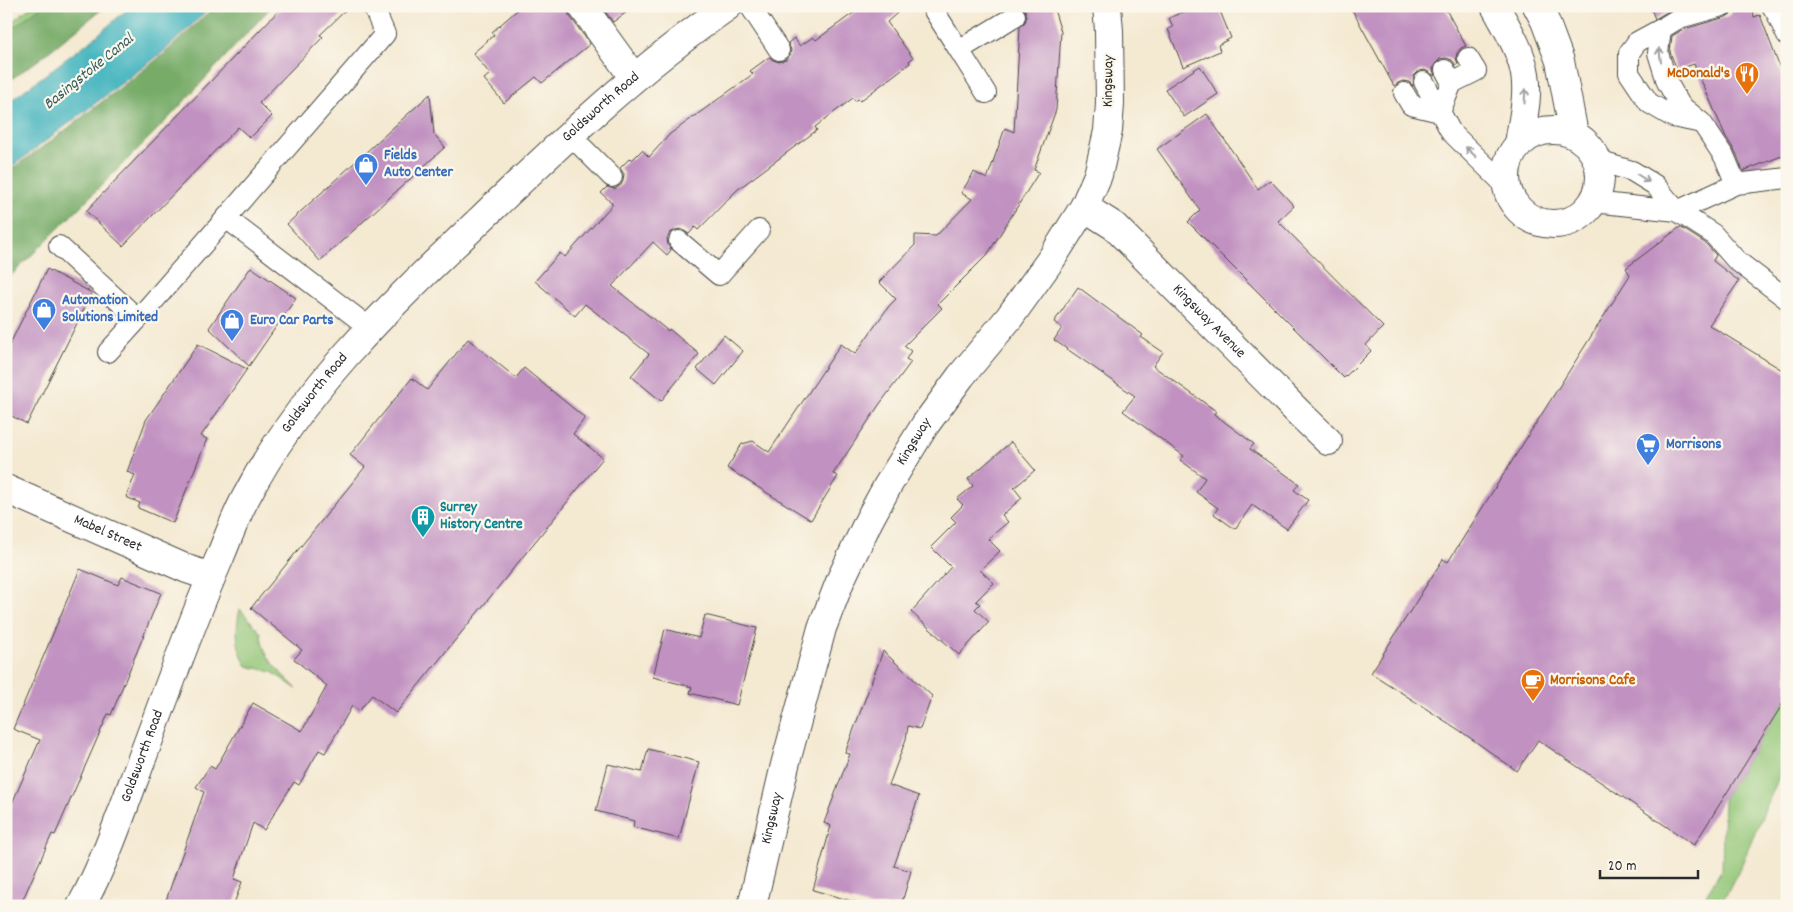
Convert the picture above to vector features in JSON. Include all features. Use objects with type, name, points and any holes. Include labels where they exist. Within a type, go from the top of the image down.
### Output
[{"type":"street","points":[[582,6],[634,78]]},
{"type":"street","name":"Goldsworth Road","points":[[81,906],[98,872],[125,807],[174,667],[244,500],[299,412],[326,377],[370,328],[459,238],[634,78],[728,6]]},
{"type":"street","name":"Kingsway","points":[[752,906],[785,765],[822,628],[841,579],[888,485],[925,425],[961,376],[1030,290],[1084,207],[1098,175],[1108,131],[1110,56],[1107,6]]},
{"type":"street","points":[[1496,6],[1517,47],[1525,74],[1526,95],[1519,144],[1510,158],[1506,169],[1506,186],[1514,204],[1525,216],[1542,224],[1559,224],[1572,221],[1586,212],[1600,186],[1601,177],[1598,161],[1587,144],[1574,134],[1555,130],[1539,132],[1519,144]]},
{"type":"street","points":[[1537,6],[1545,21],[1560,61],[1574,134]]},
{"type":"street","name":"Kingsway Avenue","points":[[1084,207],[1114,226],[1328,440]]},
{"type":"street","name":"Mabel Street","points":[[6,489],[169,561],[211,577]]},
{"type":"lane","points":[[108,352],[385,34],[373,6]]},
{"type":"lane","points":[[750,6],[779,50]]},
{"type":"lane","points":[[931,6],[986,93]]},
{"type":"lane","points":[[1702,123],[1673,117],[1649,103],[1629,73],[1629,53],[1636,42],[1679,18],[1722,6]]},
{"type":"lane","points":[[1772,6],[1778,14],[1787,36]]},
{"type":"lane","points":[[959,50],[1015,16]]},
{"type":"lane","points":[[1661,29],[1658,53],[1667,82],[1680,105],[1702,123],[1725,158],[1736,184]]},
{"type":"lane","points":[[1440,112],[1448,77],[1476,71],[1468,58]]},
{"type":"lane","points":[[1424,82],[1451,132],[1506,186]]},
{"type":"lane","points":[[1404,93],[1411,105],[1440,112]]},
{"type":"lane","points":[[570,135],[612,177]]},
{"type":"lane","points":[[1598,161],[1632,171],[1655,186],[1677,211],[1713,234],[1736,260],[1787,299]]},
{"type":"lane","points":[[1593,202],[1677,211],[1736,184],[1787,178]]},
{"type":"lane","points":[[226,218],[370,328]]},
{"type":"lane","points":[[679,241],[719,276],[759,230]]},
{"type":"lane","points":[[59,246],[138,319]]},
{"type":"green space","points":[[32,6],[42,6],[6,33],[6,26]]},
{"type":"green space","points":[[42,6],[106,6],[41,58],[6,83],[6,33]]},
{"type":"green space","points":[[215,6],[272,6],[167,120],[6,281],[6,173],[55,138],[164,54]]},
{"type":"green space","points":[[240,609],[261,633],[262,642],[268,657],[297,689],[272,672],[247,666],[243,659],[238,639],[237,624]]},
{"type":"green space","points":[[1787,697],[1787,758],[1741,866],[1720,906],[1699,906],[1722,869],[1724,797]]},
{"type":"water","name":"Basingstoke Canal","points":[[131,6],[212,6],[163,52],[6,171],[6,104],[94,38]]},
{"type":"building","points":[[283,6],[350,6],[320,35],[323,37],[259,103],[272,116],[250,138],[238,127],[123,246],[86,211]]},
{"type":"building","points":[[522,6],[567,6],[569,15],[590,44],[542,83],[536,77],[504,103],[484,79],[490,74],[473,53],[494,35],[492,32]]},
{"type":"building","points":[[601,6],[635,6],[613,22]]},
{"type":"building","points":[[863,6],[905,6],[887,22],[913,58],[909,61],[910,63],[860,101],[858,99],[855,101],[853,98],[815,127],[817,130],[737,190],[698,230],[695,227],[689,234],[681,229],[670,233],[667,239],[671,250],[667,255],[653,242],[612,286],[699,354],[661,401],[631,376],[649,354],[585,304],[575,316],[535,281],[560,253],[565,257],[613,204],[601,193],[607,187],[615,189],[621,185],[624,174],[620,168],[630,158],[632,160],[642,150],[649,157],[670,134],[753,74],[750,71],[769,57],[779,62],[786,60],[791,50],[788,43],[794,38],[800,46],[813,37],[816,40]]},
{"type":"building","points":[[1022,6],[1053,6],[1061,32],[1056,110],[1034,170],[1039,172],[987,255],[938,304],[942,308],[904,346],[911,351],[906,359],[911,362],[879,405],[833,474],[838,476],[811,520],[727,468],[742,444],[753,441],[769,452],[841,344],[855,354],[896,299],[879,282],[915,245],[915,235],[936,236],[972,199],[961,193],[974,172],[987,179],[1005,128],[1014,132],[1020,27],[1025,22],[1027,16]]},
{"type":"building","points":[[1197,6],[1218,6],[1231,38],[1218,45],[1220,51],[1183,67],[1168,29],[1173,27],[1169,18]]},
{"type":"building","points":[[1350,6],[1444,6],[1466,46],[1457,53],[1458,64],[1456,65],[1452,60],[1446,58],[1440,59],[1435,64],[1433,70],[1435,76],[1425,70],[1419,71],[1414,76],[1413,86],[1409,82],[1403,81],[1394,86]]},
{"type":"building","points":[[1650,6],[1677,6],[1655,19]]},
{"type":"building","name":"McDonald's","points":[[1734,6],[1752,6],[1754,17],[1760,15],[1787,87],[1787,154],[1743,171],[1694,64],[1677,70],[1670,52],[1672,36],[1684,29],[1726,17],[1731,14]]},
{"type":"building","points":[[1200,66],[1218,94],[1184,117],[1165,89]]},
{"type":"building","name":"Fields Auto Center","points":[[430,94],[434,134],[445,147],[320,261],[287,224]]},
{"type":"building","points":[[1207,114],[1258,189],[1270,180],[1294,206],[1278,221],[1383,327],[1366,345],[1371,351],[1344,378],[1188,222],[1200,210],[1157,149]]},
{"type":"building","name":"Morrisons","points":[[1680,227],[1705,243],[1716,255],[1713,261],[1739,281],[1709,325],[1787,373],[1787,697],[1694,845],[1538,740],[1517,771],[1459,730],[1371,673],[1443,559],[1448,562],[1630,275],[1626,268]]},
{"type":"building","points":[[251,267],[296,298],[249,366],[209,328]]},
{"type":"building","name":"Automation Solutions Limited","points":[[47,269],[92,293],[27,424],[6,413],[6,352]]},
{"type":"building","points":[[1078,287],[1163,352],[1153,366],[1216,411],[1214,414],[1254,444],[1250,449],[1299,484],[1294,490],[1308,500],[1287,529],[1252,505],[1235,529],[1214,514],[1218,508],[1196,492],[1205,478],[1180,460],[1184,456],[1123,411],[1135,396],[1054,340],[1062,328],[1054,322]]},
{"type":"building","points":[[724,335],[743,351],[716,385],[697,369]]},
{"type":"building","name":"Surrey History Centre","points":[[468,339],[516,378],[524,368],[585,418],[573,434],[603,458],[396,713],[372,695],[359,711],[352,706],[325,753],[319,750],[299,785],[294,782],[264,830],[253,823],[234,879],[242,882],[233,906],[164,906],[204,792],[196,787],[210,766],[215,769],[253,703],[302,731],[327,686],[294,659],[302,650],[251,608],[365,467],[350,455],[377,421],[412,378],[427,390]]},
{"type":"building","points":[[198,344],[247,369],[201,436],[207,439],[173,523],[138,508],[140,503],[126,497],[135,475],[127,472],[146,420]]},
{"type":"building","points":[[1011,442],[1035,470],[1014,488],[1022,498],[1002,515],[1008,522],[988,539],[1000,551],[980,570],[994,583],[976,601],[980,604],[975,609],[989,622],[959,655],[911,612],[951,567],[931,547],[956,522],[951,517],[963,505],[957,499],[973,486],[968,479]]},
{"type":"building","points":[[80,569],[118,585],[122,577],[161,593],[111,715],[108,714],[55,835],[52,834],[20,906],[6,906],[6,817],[40,740],[13,729]]},
{"type":"building","points":[[705,615],[757,628],[737,705],[690,693],[692,687],[653,677],[665,629],[699,638]]},
{"type":"building","points":[[883,651],[932,696],[920,729],[908,726],[906,739],[889,785],[919,796],[894,866],[911,871],[901,906],[869,906],[813,890],[831,826],[824,823],[850,754],[845,753]]},
{"type":"building","points":[[648,749],[699,762],[679,839],[633,827],[634,821],[596,811],[608,764],[642,772]]},
{"type":"place","name":"McDonald's","points":[[1747,95]]},
{"type":"place","name":"Fields Auto Center","points":[[366,186]]},
{"type":"place","name":"Automation Solutions Limited","points":[[44,331]]},
{"type":"place","name":"Euro Car Parts","points":[[232,342]]},
{"type":"place","name":"Morrisons","points":[[1648,466]]},
{"type":"place","name":"Surrey History Centre","points":[[423,538]]},
{"type":"place","name":"Morrisons Cafe","points":[[1533,702]]}]
